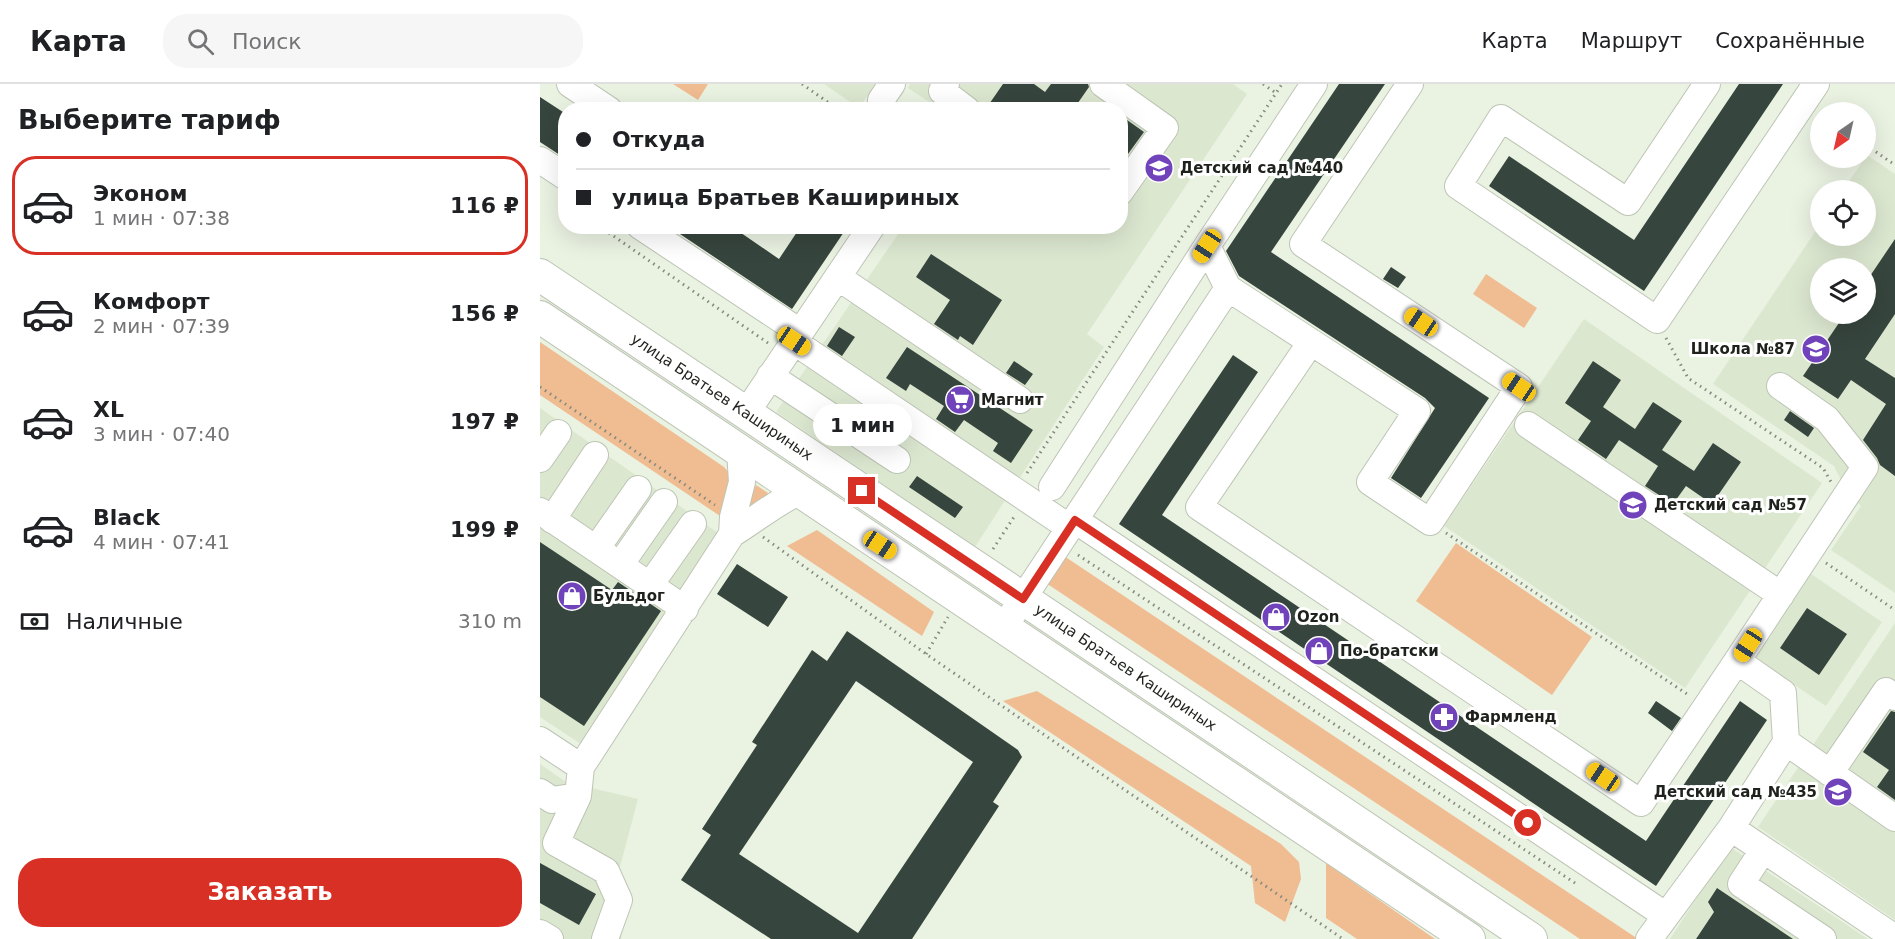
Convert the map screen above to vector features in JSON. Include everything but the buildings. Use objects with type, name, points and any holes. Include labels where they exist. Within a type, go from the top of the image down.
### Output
[{"type":"main road","name":"улица Братьев Кашириных","points":[[540,275],[1531,939]]},
{"type":"main road","points":[[540,317],[1469,939]]},
{"type":"street","points":[[570,84],[597,102]]},
{"type":"street","points":[[946,84],[942,91],[956,102]]},
{"type":"street","points":[[1103,84],[1165,128],[1128,181]]},
{"type":"street","points":[[1052,487],[1314,84]]},
{"type":"street","points":[[1207,246],[1228,288],[1417,411],[1370,482],[1430,522],[1519,387],[1303,244],[1410,84]]},
{"type":"street","points":[[1707,84],[1628,202],[1501,118],[1458,186],[1657,320],[1816,84]]},
{"type":"street","points":[[540,160],[558,172]]},
{"type":"street","points":[[650,234],[793,343],[1015,491],[1069,530],[1665,915]]},
{"type":"street","points":[[746,413],[868,234]]},
{"type":"street","points":[[839,278],[1020,400]]},
{"type":"street","points":[[1004,627],[1228,288]]},
{"type":"street","points":[[1311,342],[1199,507],[1641,803],[1865,467],[1827,419],[1780,386]]},
{"type":"street","points":[[770,376],[897,460]]},
{"type":"street","points":[[1528,425],[1781,595]]},
{"type":"street","points":[[540,459],[558,434]]},
{"type":"street","points":[[605,939],[619,900],[606,871],[555,843],[578,796],[581,767],[732,534],[733,517],[742,482],[740,451]]},
{"type":"street","points":[[595,455],[546,515],[685,609]]},
{"type":"street","points":[[596,549],[638,489]]},
{"type":"street","points":[[732,534],[747,526],[776,503],[800,491]]},
{"type":"street","points":[[620,565],[664,502]]},
{"type":"street","points":[[650,585],[693,524]]},
{"type":"street","points":[[1649,939],[1731,828],[1786,742],[1783,693],[1737,661]]},
{"type":"street","points":[[1830,773],[1886,691],[1895,697]]},
{"type":"street","points":[[540,740],[581,767]]},
{"type":"street","points":[[1786,742],[1895,818]]},
{"type":"street","points":[[540,792],[552,800],[578,796]]},
{"type":"street","points":[[1731,828],[1895,938]]},
{"type":"street","points":[[1763,850],[1741,884],[1823,939]]},
{"type":"street","points":[[540,933],[550,939]]},
{"type":"path","points":[[802,84],[828,102]]},
{"type":"path","points":[[1015,491],[1282,84]]},
{"type":"path","points":[[1876,152],[1895,165]]},
{"type":"path","points":[[612,234],[793,343]]},
{"type":"path","points":[[1657,320],[1688,378],[1823,468],[1842,502]]},
{"type":"path","points":[[1430,522],[1707,706]]},
{"type":"path","points":[[1069,530],[1583,889]]},
{"type":"path","points":[[1809,552],[1895,610]]},
{"type":"path","points":[[926,654],[1344,939]]},
{"type":"shaded area","points":[[673,84],[708,84],[698,100]]},
{"type":"shaded area","points":[[824,84],[875,84],[863,102],[850,102]]},
{"type":"shaded area","points":[[910,84],[1233,84],[1247,94],[1087,334],[1104,347],[975,547],[776,412],[898,234],[1128,234],[1128,102],[929,102],[908,88]]},
{"type":"shaded area","name":"Школа №87","points":[[1876,161],[1895,174],[1895,593],[1831,550],[1861,506],[1848,494],[1834,466],[1713,384],[1810,239],[1810,246],[1876,246],[1876,180],[1850,180],[1858,168],[1876,168]]},
{"type":"shaded area","points":[[1486,274],[1537,308],[1524,328],[1473,294]]},
{"type":"shaded area","name":"Детский сад №57","points":[[1584,319],[1822,483],[1685,688],[1444,526]]},
{"type":"shaded area","points":[[540,342],[724,467],[731,475],[725,516],[720,516],[540,395]]},
{"type":"shaded area","points":[[540,408],[721,535],[584,746],[540,717]]},
{"type":"shaded area","points":[[756,485],[768,493],[751,515],[745,502]]},
{"type":"shaded area","points":[[817,530],[934,612],[922,636],[787,546]]},
{"type":"shaded area","points":[[1456,543],[1592,637],[1552,695],[1416,601]]},
{"type":"shaded area","points":[[1064,556],[1638,939],[1580,939],[1046,583]]},
{"type":"shaded area","points":[[1811,574],[1882,622],[1826,706],[1754,658]]},
{"type":"shaded area","name":"Детский сад №435","points":[[1895,623],[1895,920],[1758,827]]},
{"type":"shaded area","points":[[1037,691],[1281,844],[1299,862],[1301,879],[1285,922],[1255,903],[1251,866],[1003,701]]},
{"type":"shaded area","points":[[540,764],[566,782],[638,799],[617,878],[624,898],[621,939],[540,939]]},
{"type":"shaded area","points":[[1730,847],[1868,939],[1670,939]]},
{"type":"shaded area","points":[[1326,863],[1435,939],[1357,939],[1326,918]]},
{"type":"place","name":"Детский сад №440","points":[[1159,168]]},
{"type":"place","name":"Школа №87","points":[[1816,349]]},
{"type":"place","name":"Магнит","points":[[960,400]]},
{"type":"place","name":"Детский сад №57","points":[[1633,505]]},
{"type":"place","name":"Бульдог","points":[[572,596]]},
{"type":"place","name":"Ozon","points":[[1276,617]]},
{"type":"place","name":"По-братски","points":[[1319,651]]},
{"type":"place","name":"Фармленд","points":[[1444,717]]},
{"type":"place","name":"Детский сад №435","points":[[1838,792]]},
{"type":"route","points":[[862,491],[1023,599],[1075,520],[1528,823]]}]
